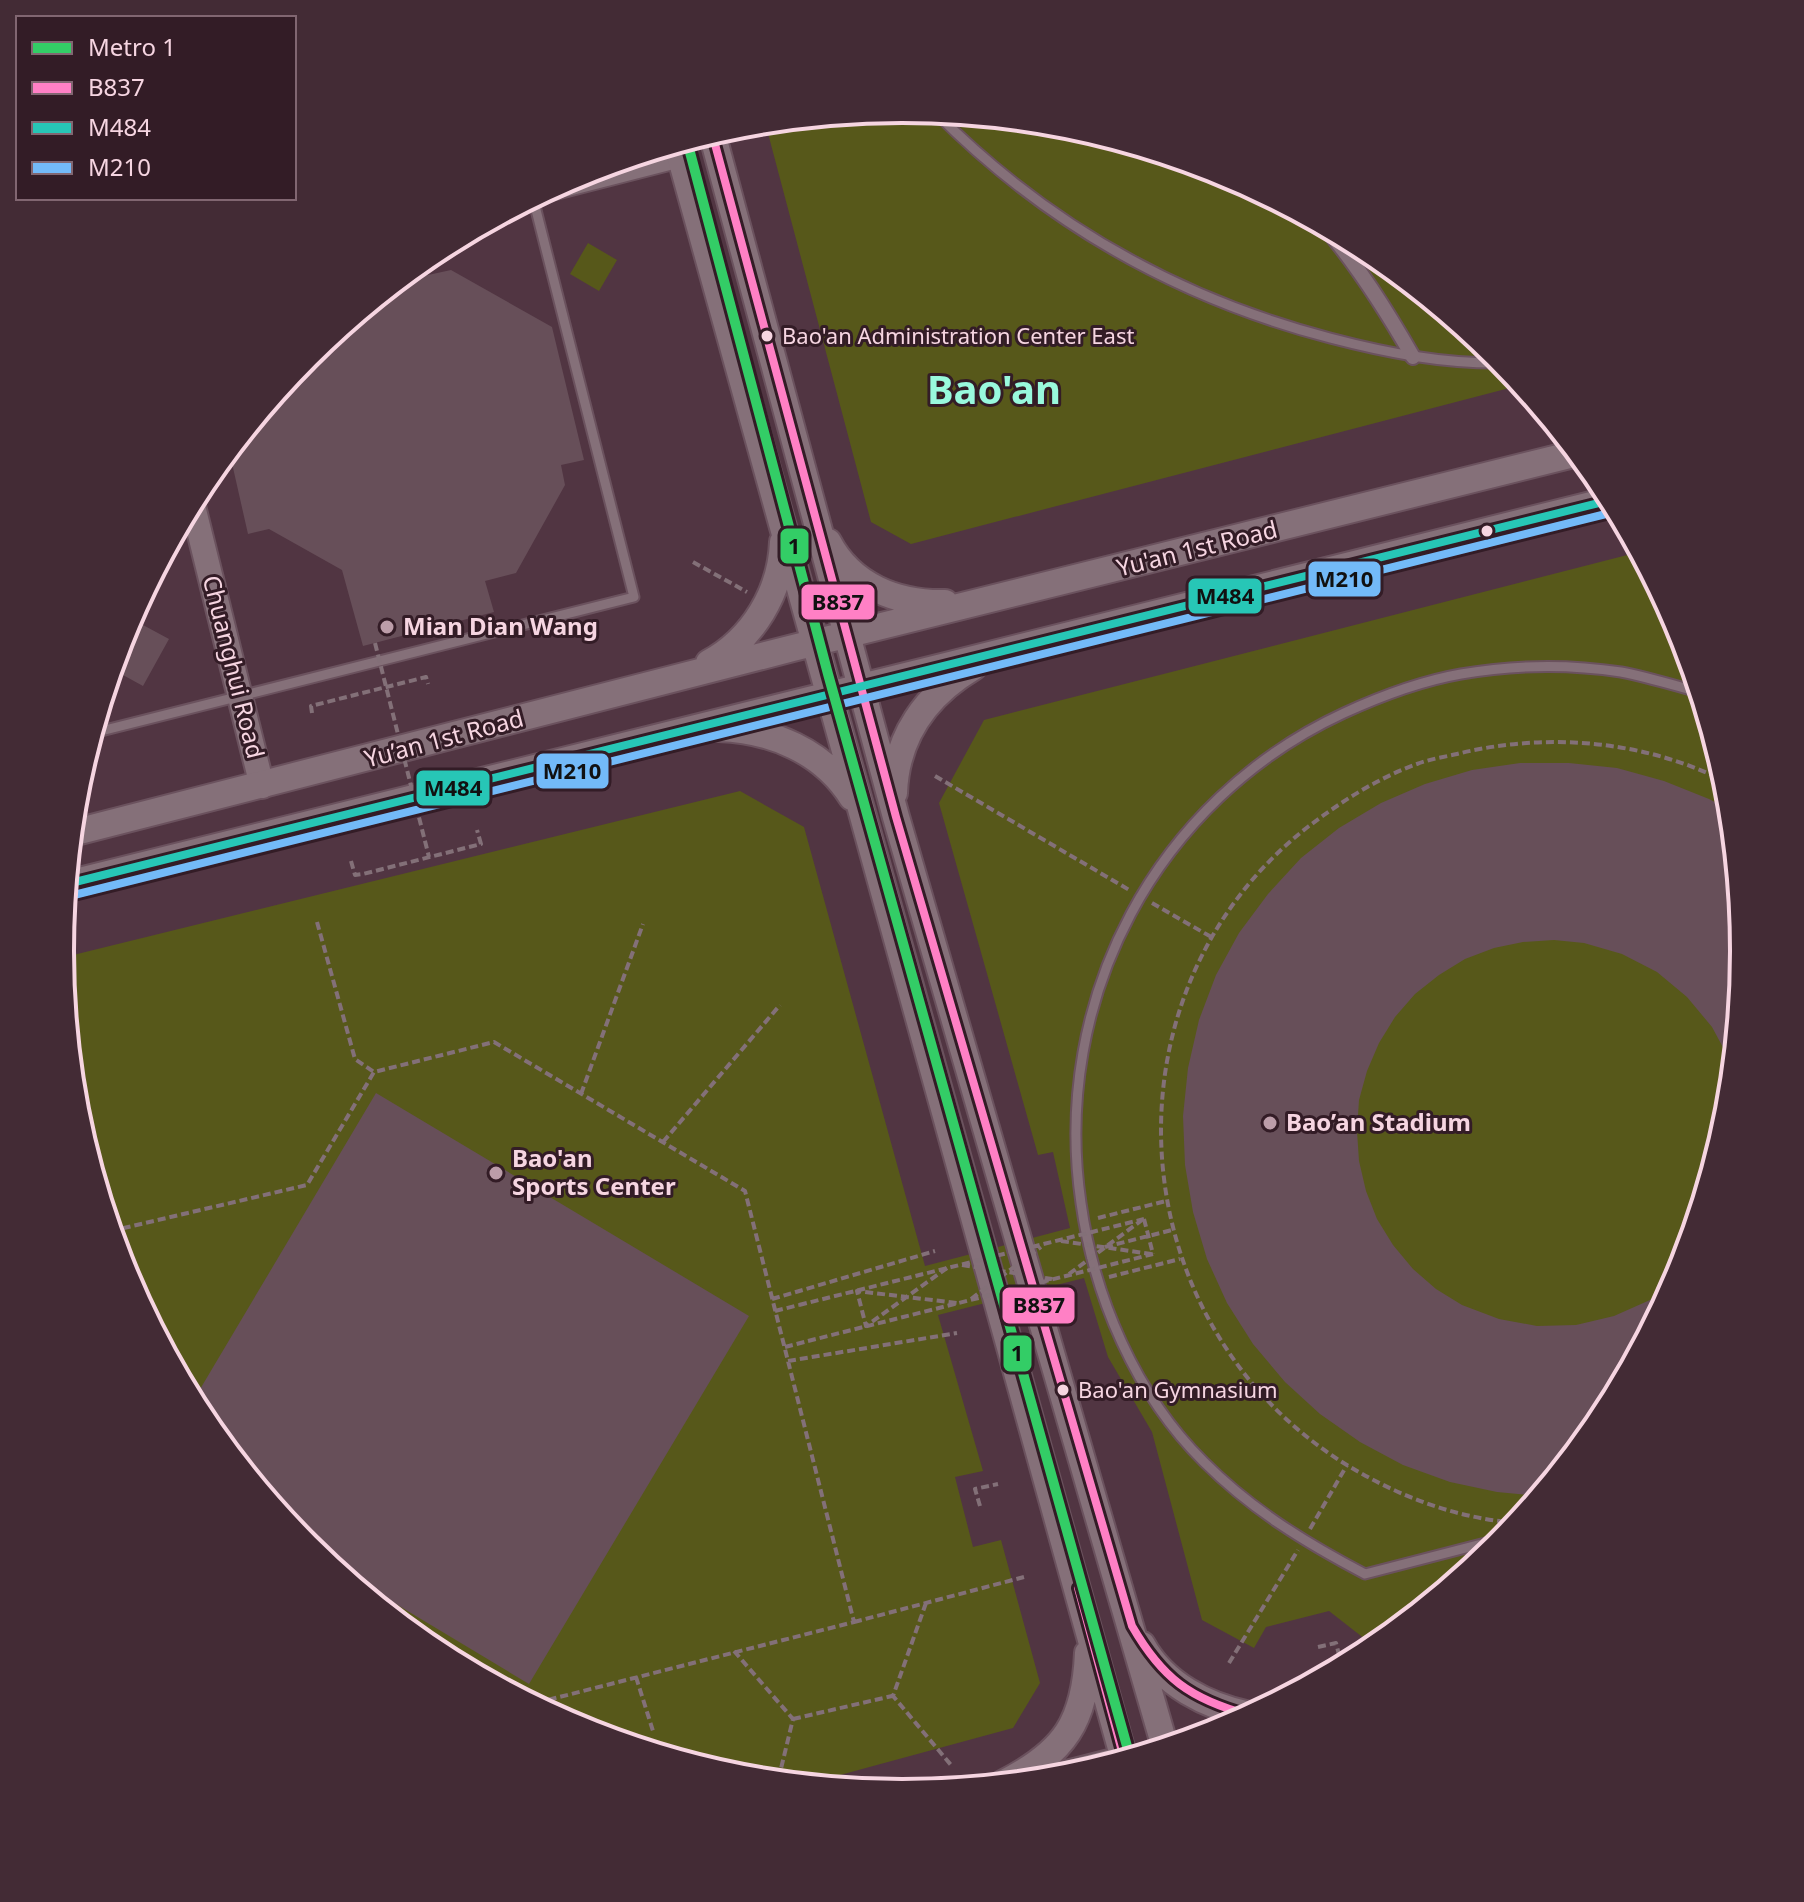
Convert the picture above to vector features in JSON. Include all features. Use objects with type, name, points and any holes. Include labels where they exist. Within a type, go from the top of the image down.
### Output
[{"type":"main road","points":[[715,145],[896,817],[1162,1737]]},
{"type":"main road","points":[[679,154],[1122,1749]]},
{"type":"main road","name":"Yu'an 1st Road","points":[[816,643],[1565,456]]},
{"type":"main road","points":[[830,695],[1598,503]]},
{"type":"main road","points":[[816,518],[841,560],[876,590],[902,600],[927,604],[981,603]]},
{"type":"main road","points":[[673,679],[718,658],[738,643],[755,623],[768,602],[777,578],[783,554],[784,526]]},
{"type":"main road","name":"Yu’an 1st Road","points":[[83,830],[816,643]]},
{"type":"main road","points":[[896,817],[896,766],[910,727],[939,692],[960,674],[990,657]]},
{"type":"main road","name":"Yu’an 1st Road","points":[[77,881],[830,695]]},
{"type":"main road","points":[[692,727],[739,729],[765,735],[807,752],[833,771],[844,784],[866,827]]},
{"type":"main road","points":[[885,895],[887,882],[900,874],[910,877],[917,888]]},
{"type":"main road","points":[[1132,1626],[1149,1658],[1180,1686],[1211,1704],[1232,1710]]},
{"type":"main road","points":[[1032,1768],[1074,1725],[1085,1691],[1089,1630]]},
{"type":"street","points":[[1348,254],[1382,302],[1413,357]]},
{"type":"street","name":"Chuanghui Road","points":[[196,519],[262,786]]},
{"type":"lane","points":[[949,125],[1011,183],[1065,222],[1125,258],[1239,310],[1295,329],[1413,357],[1484,364]]},
{"type":"lane","points":[[104,730],[634,597],[536,208]]},
{"type":"lane","points":[[1478,1545],[1365,1574],[1303,1541],[1258,1511],[1203,1461],[1160,1408],[1116,1331],[1083,1222],[1074,1159],[1078,1071],[1099,985],[1119,936],[1141,896],[1186,832],[1243,775],[1310,729],[1383,695],[1460,674],[1541,666],[1622,672],[1687,689]]},
{"type":"path","points":[[693,562],[747,592]]},
{"type":"path","points":[[375,643],[429,857]]},
{"type":"path","points":[[312,710],[426,677],[428,684]]},
{"type":"path","points":[[1501,1522],[1429,1505],[1371,1480],[1317,1446],[1269,1404],[1229,1354],[1197,1299],[1172,1230],[1159,1141],[1166,1060],[1188,982],[1227,911],[1279,849],[1344,799],[1417,764],[1496,744],[1577,741],[1658,755],[1711,774]]},
{"type":"path","points":[[935,776],[1213,938]]},
{"type":"path","points":[[351,861],[355,875],[363,874],[481,844],[477,830]]},
{"type":"path","points":[[317,922],[355,1059],[374,1072]]},
{"type":"path","points":[[581,1094],[643,924]]},
{"type":"path","points":[[663,1142],[780,1005]]},
{"type":"path","points":[[122,1228],[307,1185],[374,1072],[494,1042],[745,1191],[854,1622]]},
{"type":"path","points":[[1083,1222],[1166,1201]]},
{"type":"path","points":[[775,1311],[1144,1219]]},
{"type":"path","points":[[1144,1219],[1153,1254]]},
{"type":"path","points":[[1066,1276],[1144,1219]]},
{"type":"path","points":[[1105,1247],[1172,1230]]},
{"type":"path","points":[[1057,1241],[1153,1254]]},
{"type":"path","points":[[969,1301],[1045,1243]]},
{"type":"path","points":[[772,1299],[935,1251]]},
{"type":"path","points":[[785,1347],[1153,1254]]},
{"type":"path","points":[[1098,1279],[1180,1259]]},
{"type":"path","points":[[960,1265],[1054,1279]]},
{"type":"path","points":[[866,1326],[947,1268]]},
{"type":"path","points":[[857,1291],[957,1303]]},
{"type":"path","points":[[857,1291],[866,1326]]},
{"type":"path","points":[[788,1361],[957,1333]]},
{"type":"path","points":[[1229,1663],[1347,1465]]},
{"type":"path","points":[[980,1506],[975,1489],[998,1484]]},
{"type":"path","points":[[549,1700],[1024,1577]]},
{"type":"path","points":[[893,1696],[926,1603]]},
{"type":"path","points":[[1318,1647],[1336,1643],[1339,1654]]},
{"type":"path","points":[[734,1651],[793,1719]]},
{"type":"path","points":[[636,1677],[653,1731]]},
{"type":"path","points":[[793,1719],[893,1696]]},
{"type":"path","points":[[893,1696],[951,1765]]},
{"type":"path","points":[[781,1770],[793,1719]]},
{"type":"shaded area","points":[[848,125],[956,125],[1064,139],[1168,167],[1268,208],[1362,263],[1448,328],[1509,388],[911,544],[871,522],[768,134]]},
{"type":"shaded area","points":[[588,243],[617,260],[599,291],[570,274]]},
{"type":"shaded area","name":"Bao'an Sports Center","points":[[1629,555],[1667,634],[1702,737],[1723,843],[1728,897],[1730,951],[1723,1059],[1702,1165],[1686,1217],[1645,1317],[1619,1365],[1559,1455],[1525,1497],[1448,1574],[1364,1638],[1329,1611],[1266,1627],[1254,1648],[1202,1620],[1152,1432],[1108,1357],[1084,1278],[938,1315],[983,1471],[955,1477],[973,1547],[1001,1540],[1040,1683],[1013,1728],[837,1776],[740,1763],[636,1735],[536,1694],[488,1668],[398,1608],[356,1574],[317,1536],[279,1497],[245,1455],[185,1365],[159,1317],[118,1217],[90,1113],[81,1059],[74,955],[740,791],[804,827],[925,1266],[1070,1228],[1053,1152],[1038,1155],[939,803],[984,720]]},
{"type":"building","points":[[451,270],[552,327],[584,460],[561,465],[565,485],[516,573],[485,581],[494,612],[363,646],[342,570],[269,529],[248,534],[232,465],[279,405],[317,366],[356,328],[424,276]]},
{"type":"building","points":[[141,624],[169,639],[143,686],[122,674]]},
{"type":"building","name":"Bao’an Stadium","points":[[1520,763],[1569,763],[1617,768],[1664,781],[1709,799],[1716,803],[1728,897],[1730,951],[1724,1049],[1712,1027],[1687,997],[1657,972],[1622,954],[1584,943],[1554,940],[1494,948],[1465,959],[1439,975],[1415,994],[1395,1017],[1367,1071],[1359,1100],[1357,1131],[1359,1161],[1366,1191],[1377,1219],[1393,1245],[1413,1269],[1436,1289],[1462,1305],[1499,1319],[1537,1326],[1576,1325],[1614,1316],[1654,1297],[1619,1365],[1590,1411],[1527,1495],[1450,1482],[1403,1465],[1360,1442],[1320,1414],[1285,1382],[1253,1344],[1227,1303],[1207,1259],[1193,1212],[1185,1165],[1183,1116],[1188,1068],[1199,1020],[1216,975],[1239,933],[1268,894],[1301,858],[1339,828],[1381,803],[1425,784],[1472,770]]},
{"type":"building","points":[[376,1093],[749,1316],[529,1684],[385,1597],[356,1574],[279,1497],[245,1455],[200,1389]]},
{"type":"metro line","name":"1","points":[[690,151],[828,674],[1127,1748]]},
{"type":"transit line","name":"B837","points":[[715,145],[896,817],[1132,1626],[1155,1660],[1180,1684],[1194,1694],[1232,1710]]},
{"type":"transit line","name":"M484","points":[[77,881],[1598,503]]},
{"type":"transit line","name":"M210","points":[[76,894],[1605,514]]},
{"type":"transit line","name":"B837","points":[[1078,1588],[1121,1749]]},
{"type":"place","name":"Bao'an Administration Center East","points":[[767,336]]},
{"type":"place","name":"Mian Dian Wang","points":[[387,627]]},
{"type":"place","name":"Bao’an Stadium","points":[[1270,1123]]},
{"type":"place","name":"Bao'an Sports Center","points":[[496,1173]]},
{"type":"place","name":"Bao'an Gymnasium","points":[[1063,1390]]},
{"type":"district","name":"Bao'an","points":[[994,390]]}]
